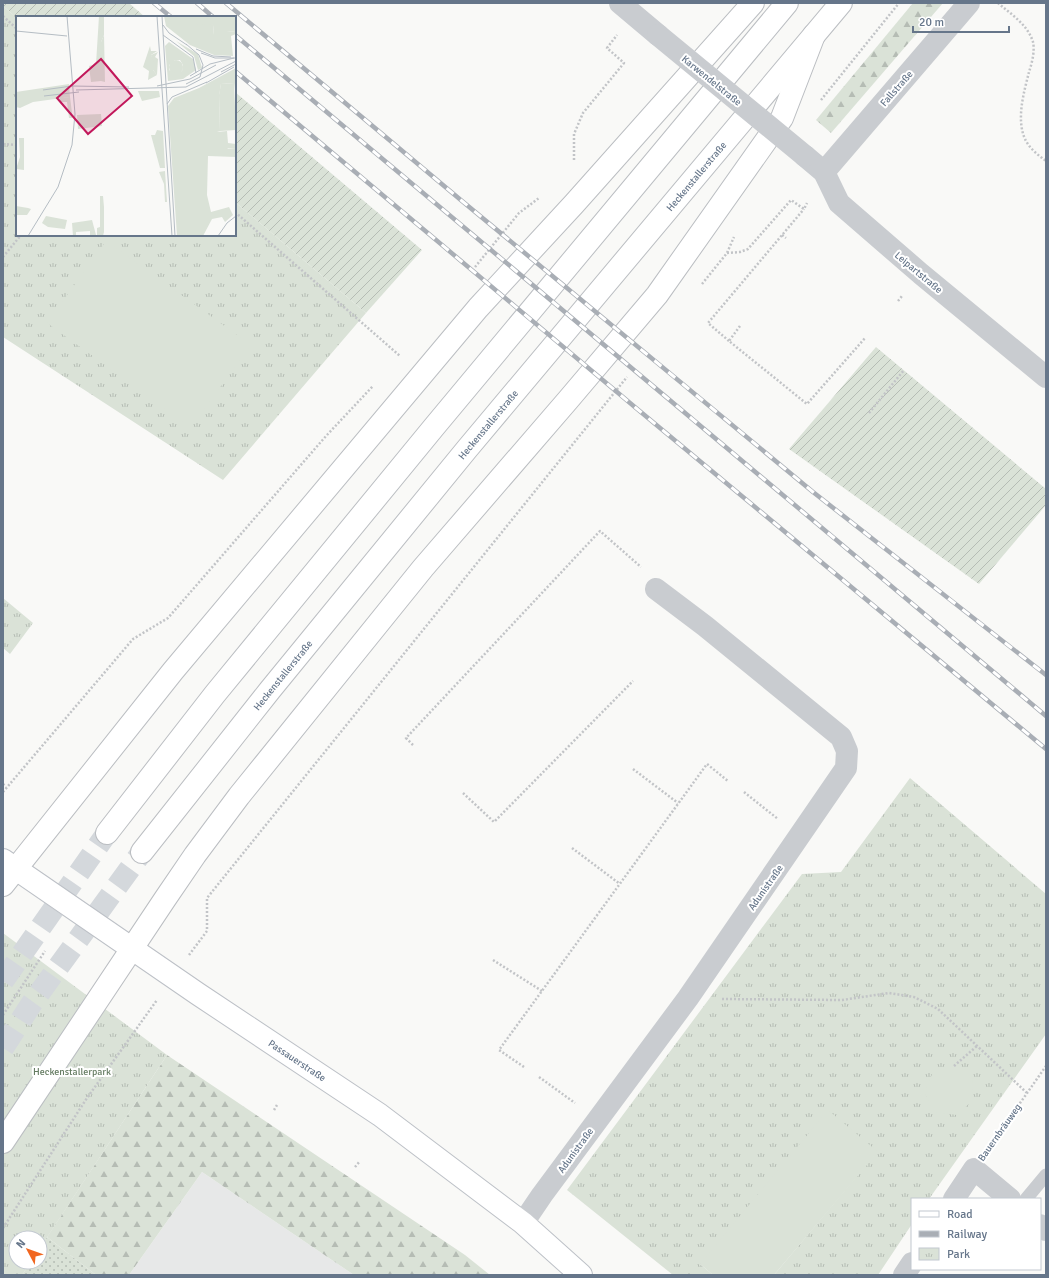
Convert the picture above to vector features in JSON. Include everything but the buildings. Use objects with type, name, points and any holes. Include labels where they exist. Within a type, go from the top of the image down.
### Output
[{"type":"main road","points":[[7,871],[478,308],[579,198],[752,3]]},
{"type":"main road","points":[[107,833],[215,694],[434,427],[787,3]]},
{"type":"main road","name":"Heckenstallerstraße","points":[[142,852],[270,690],[467,449],[841,3]]},
{"type":"main road","points":[[3,1142],[195,855],[239,796],[424,568],[657,294],[782,118],[814,35]]},
{"type":"main road","name":"Passauerstraße","points":[[7,871],[131,949],[380,1115],[523,1223],[581,1275]]},
{"type":"street","name":"Fallstraße","points":[[824,172],[969,3]]},
{"type":"street","name":"Karwendelstraße","points":[[633,7],[658,35],[805,156]]},
{"type":"street","name":"Leipartstraße","points":[[805,156],[824,172],[838,202],[921,274],[1046,377]]},
{"type":"street","name":"Adunistraße","points":[[523,1223],[542,1195],[688,998],[846,768],[847,751],[841,737],[705,626],[656,590]]},
{"type":"street","name":"Bauernbräuweg","points":[[955,1198],[974,1169]]},
{"type":"street","points":[[974,1169],[1009,1198]]},
{"type":"street","points":[[904,1275],[911,1264]]},
{"type":"lane","points":[[1027,1198],[1046,1175]]},
{"type":"path","points":[[820,100],[899,3]]},
{"type":"path","points":[[998,3],[1027,28],[1033,42],[1033,58],[1025,90],[1020,123],[1025,139],[1033,150],[1046,161]]},
{"type":"path","points":[[574,163],[574,134],[583,113],[624,63],[607,48],[633,7]]},
{"type":"path","points":[[3,16],[16,28]]},
{"type":"path","points":[[3,144],[16,145]]},
{"type":"path","points":[[727,252],[740,252],[748,249],[784,207]]},
{"type":"path","points":[[804,209],[708,323],[807,404],[865,338]]},
{"type":"path","points":[[236,213],[400,357]]},
{"type":"path","points":[[697,290],[727,252],[737,232]]},
{"type":"path","points":[[782,235],[786,238]]},
{"type":"path","points":[[3,257],[20,236]]},
{"type":"path","points":[[729,341],[740,326]]},
{"type":"path","points":[[869,413],[904,370]]},
{"type":"path","points":[[207,931],[206,898],[632,371]]},
{"type":"path","points":[[413,745],[406,738],[600,531],[655,579],[656,590]]},
{"type":"path","points":[[463,793],[494,822],[633,681]]},
{"type":"path","points":[[524,1067],[500,1050],[542,991],[707,764],[728,781]]},
{"type":"path","points":[[633,769],[678,803]]},
{"type":"path","points":[[3,784],[6,787],[3,792]]},
{"type":"path","points":[[744,792],[800,836]]},
{"type":"path","points":[[572,848],[620,884]]},
{"type":"path","points":[[3,1015],[45,951]]},
{"type":"path","points":[[493,960],[542,991]]},
{"type":"path","points":[[688,998],[842,1000],[889,993],[914,997],[938,1009],[1027,1093]]},
{"type":"path","points":[[3,1228],[87,1098],[142,1020]]},
{"type":"path","points":[[954,1066],[977,1046]]},
{"type":"path","name":"Bauernbräuweg","points":[[974,1169],[1046,1066]]},
{"type":"path","points":[[539,1077],[598,1119]]},
{"type":"path","points":[[274,1110],[277,1104]]},
{"type":"path","points":[[355,1167],[360,1161]]},
{"type":"shaded area","points":[[202,1172],[354,1275],[129,1275]]},
{"type":"green space","points":[[3,3],[129,3],[144,16],[16,17],[3,6]]},
{"type":"green space","points":[[913,3],[943,3],[831,133],[816,120]]},
{"type":"green space","points":[[3,6],[16,17],[16,236],[236,236],[236,203],[366,313],[223,480],[3,337]]},
{"type":"green space","points":[[236,93],[422,250],[366,313],[236,203]]},
{"type":"green space","points":[[106,241],[251,345],[191,427],[47,323]]},
{"type":"green space","points":[[876,347],[1046,489],[1046,505],[979,584],[789,449]]},
{"type":"green space","points":[[3,598],[33,623],[10,654],[3,648]]},
{"type":"green space","points":[[910,778],[1046,894],[1046,1034],[930,1198],[911,1198],[911,1226],[878,1275],[774,1275],[877,1152],[700,1264],[713,1275],[673,1275],[567,1190],[802,874],[841,872]]},
{"type":"green space","name":"Heckenstallerpark","points":[[3,933],[167,1055],[48,1236],[48,1230],[8,1230],[8,1270],[25,1270],[22,1275],[3,1275]]},
{"type":"green space","points":[[167,1055],[465,1255],[490,1275],[354,1275],[202,1172],[129,1275],[96,1275],[48,1238],[48,1235]]},
{"type":"green space","points":[[954,1066],[972,1078],[973,1100],[957,1115],[935,1112],[924,1093],[933,1072]]},
{"type":"green space","points":[[828,1110],[878,1152],[774,1275],[713,1275],[700,1264]]},
{"type":"green space","points":[[48,1238],[96,1275],[22,1275],[25,1270],[48,1270]]},
{"type":"tunnel","points":[[3,981],[107,833]]},
{"type":"tunnel","points":[[3,1048],[32,1003],[142,852]]},
{"type":"railway","points":[[154,3],[170,16]]},
{"type":"railway","points":[[197,3],[212,16]]},
{"type":"railway","points":[[226,3],[813,492],[1046,675]]},
{"type":"railway","points":[[236,36],[1046,716]]},
{"type":"railway","points":[[236,72],[636,408],[1046,749]]}]
